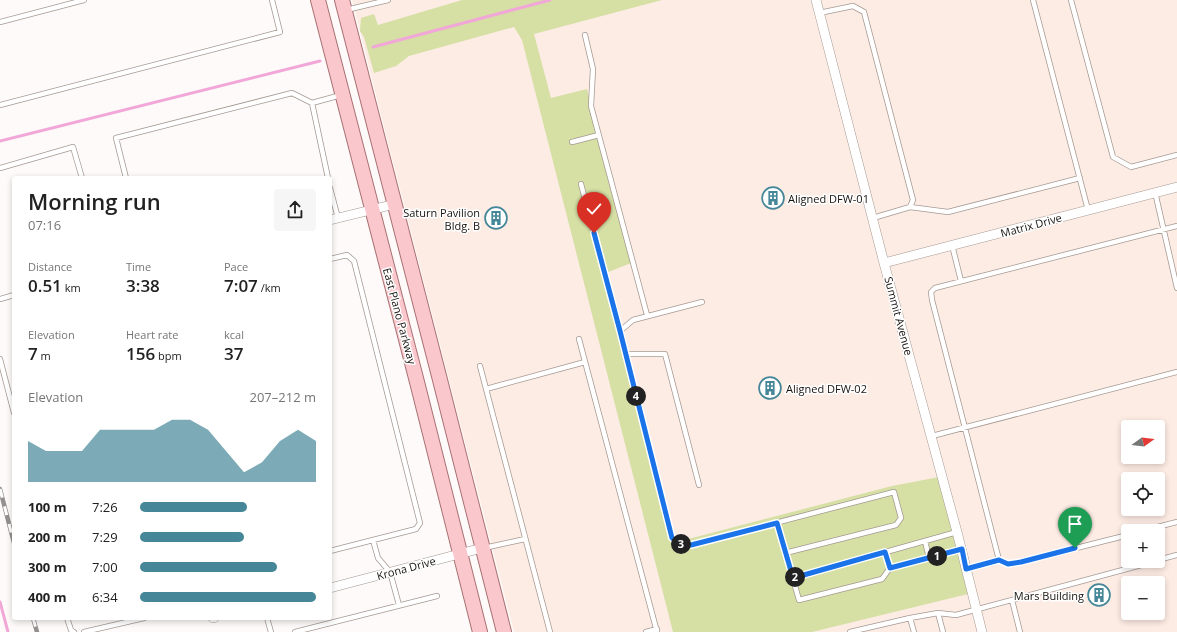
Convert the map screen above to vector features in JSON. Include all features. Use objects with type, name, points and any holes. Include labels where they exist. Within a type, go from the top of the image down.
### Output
[{"type":"main road","name":"East Plano Parkway","points":[[318,0],[418,382],[480,632]]},
{"type":"main road","name":"East Plano Parkway","points":[[343,5],[504,632]]},
{"type":"main road","points":[[333,55],[355,49]]},
{"type":"main road","points":[[418,382],[439,376]]},
{"type":"street","name":"Summit Avenue","points":[[816,0],[872,218],[962,549],[982,632]]},
{"type":"street","name":"Matrix Drive","points":[[884,263],[1177,187]]},
{"type":"street","points":[[334,219],[395,204]]},
{"type":"street","name":"Krona Drive","points":[[332,587],[482,548]]},
{"type":"lane","points":[[0,22],[84,0]]},
{"type":"lane","points":[[0,105],[280,32],[272,0]]},
{"type":"lane","points":[[343,5],[387,0]]},
{"type":"lane","points":[[1033,0],[1088,210]]},
{"type":"lane","points":[[1071,0],[1113,157],[1131,167],[1177,155]]},
{"type":"lane","points":[[820,13],[853,6],[864,12],[913,200],[910,207]]},
{"type":"lane","points":[[585,35],[593,69],[591,106],[647,315]]},
{"type":"lane","points":[[126,176],[116,138],[292,93],[312,103],[342,95]]},
{"type":"lane","points":[[312,103],[328,176]]},
{"type":"lane","points":[[572,142],[599,135]]},
{"type":"lane","points":[[0,168],[73,148],[81,176]]},
{"type":"lane","points":[[872,218],[910,207],[948,212],[1080,178]]},
{"type":"lane","points":[[581,184],[626,354],[672,538],[681,544],[691,545],[894,492],[901,518],[896,525],[785,553]]},
{"type":"lane","points":[[1155,192],[1177,288]]},
{"type":"lane","points":[[332,204],[334,219]]},
{"type":"lane","points":[[999,560],[931,292],[935,288],[961,281],[1177,226]]},
{"type":"lane","points":[[952,245],[961,281]]},
{"type":"lane","points":[[332,258],[346,255],[354,261],[420,523],[416,528],[332,551]]},
{"type":"lane","points":[[0,299],[12,296]]},
{"type":"lane","points":[[620,331],[633,320],[647,315],[702,302]]},
{"type":"lane","points":[[579,339],[657,631],[646,632]]},
{"type":"lane","points":[[626,354],[665,354],[699,485]]},
{"type":"lane","points":[[0,359],[12,404]]},
{"type":"lane","points":[[486,389],[585,362]]},
{"type":"lane","points":[[480,366],[550,632]]},
{"type":"lane","points":[[932,436],[1177,372]]},
{"type":"lane","points":[[1165,525],[1177,522]]},
{"type":"lane","points":[[777,523],[799,600],[882,579],[890,568],[962,549]]},
{"type":"lane","points":[[793,578],[957,532]]},
{"type":"lane","points":[[966,569],[999,560],[1008,564],[1021,562],[1121,537]]},
{"type":"lane","points":[[482,548],[525,539]]},
{"type":"lane","points":[[373,540],[378,558],[390,572],[399,605]]},
{"type":"lane","points":[[925,541],[929,558]]},
{"type":"lane","points":[[885,552],[890,568]]},
{"type":"lane","points":[[1165,559],[1177,555]]},
{"type":"lane","points":[[850,632],[938,613],[956,615],[1131,568]]},
{"type":"lane","points":[[295,632],[437,596]]},
{"type":"lane","points":[[1012,600],[1020,632]]},
{"type":"lane","points":[[938,613],[943,632]]},
{"type":"lane","points":[[910,618],[914,632]]},
{"type":"lane","points":[[68,620],[71,630],[74,632]]},
{"type":"lane","points":[[84,632],[135,620]]},
{"type":"lane","points":[[268,620],[271,632]]},
{"type":"shaded area","points":[[352,0],[1177,0],[1177,632],[514,632]]},
{"type":"green space","points":[[462,0],[662,0],[534,34],[551,98],[587,89],[631,263],[606,273],[630,385],[673,543],[892,486],[939,477],[968,594],[812,632],[673,632],[522,40],[514,27],[409,56],[396,66],[374,73],[364,37],[360,31],[361,18],[374,14],[378,25]]},
{"type":"waterway","points":[[373,47],[550,0]]},
{"type":"waterway","points":[[0,141],[320,61]]},
{"type":"waterway","points":[[0,602],[8,632]]},
{"type":"railway","points":[[0,489],[12,535]]},
{"type":"railway","points":[[34,620],[37,632]]},
{"type":"place","name":"Aligned DFW-01","points":[[773,198]]},
{"type":"place","name":"Saturn Pavilion Bldg. B","points":[[496,218]]},
{"type":"place","name":"Aligned DFW-02","points":[[770,388]]},
{"type":"place","name":"Mars Building","points":[[1099,595]]},
{"type":"route","points":[[594,233],[672,538],[681,544],[691,545],[777,523],[793,578],[885,552],[890,568],[962,549],[966,569],[999,560],[1008,564],[1021,562],[1075,548]]}]
